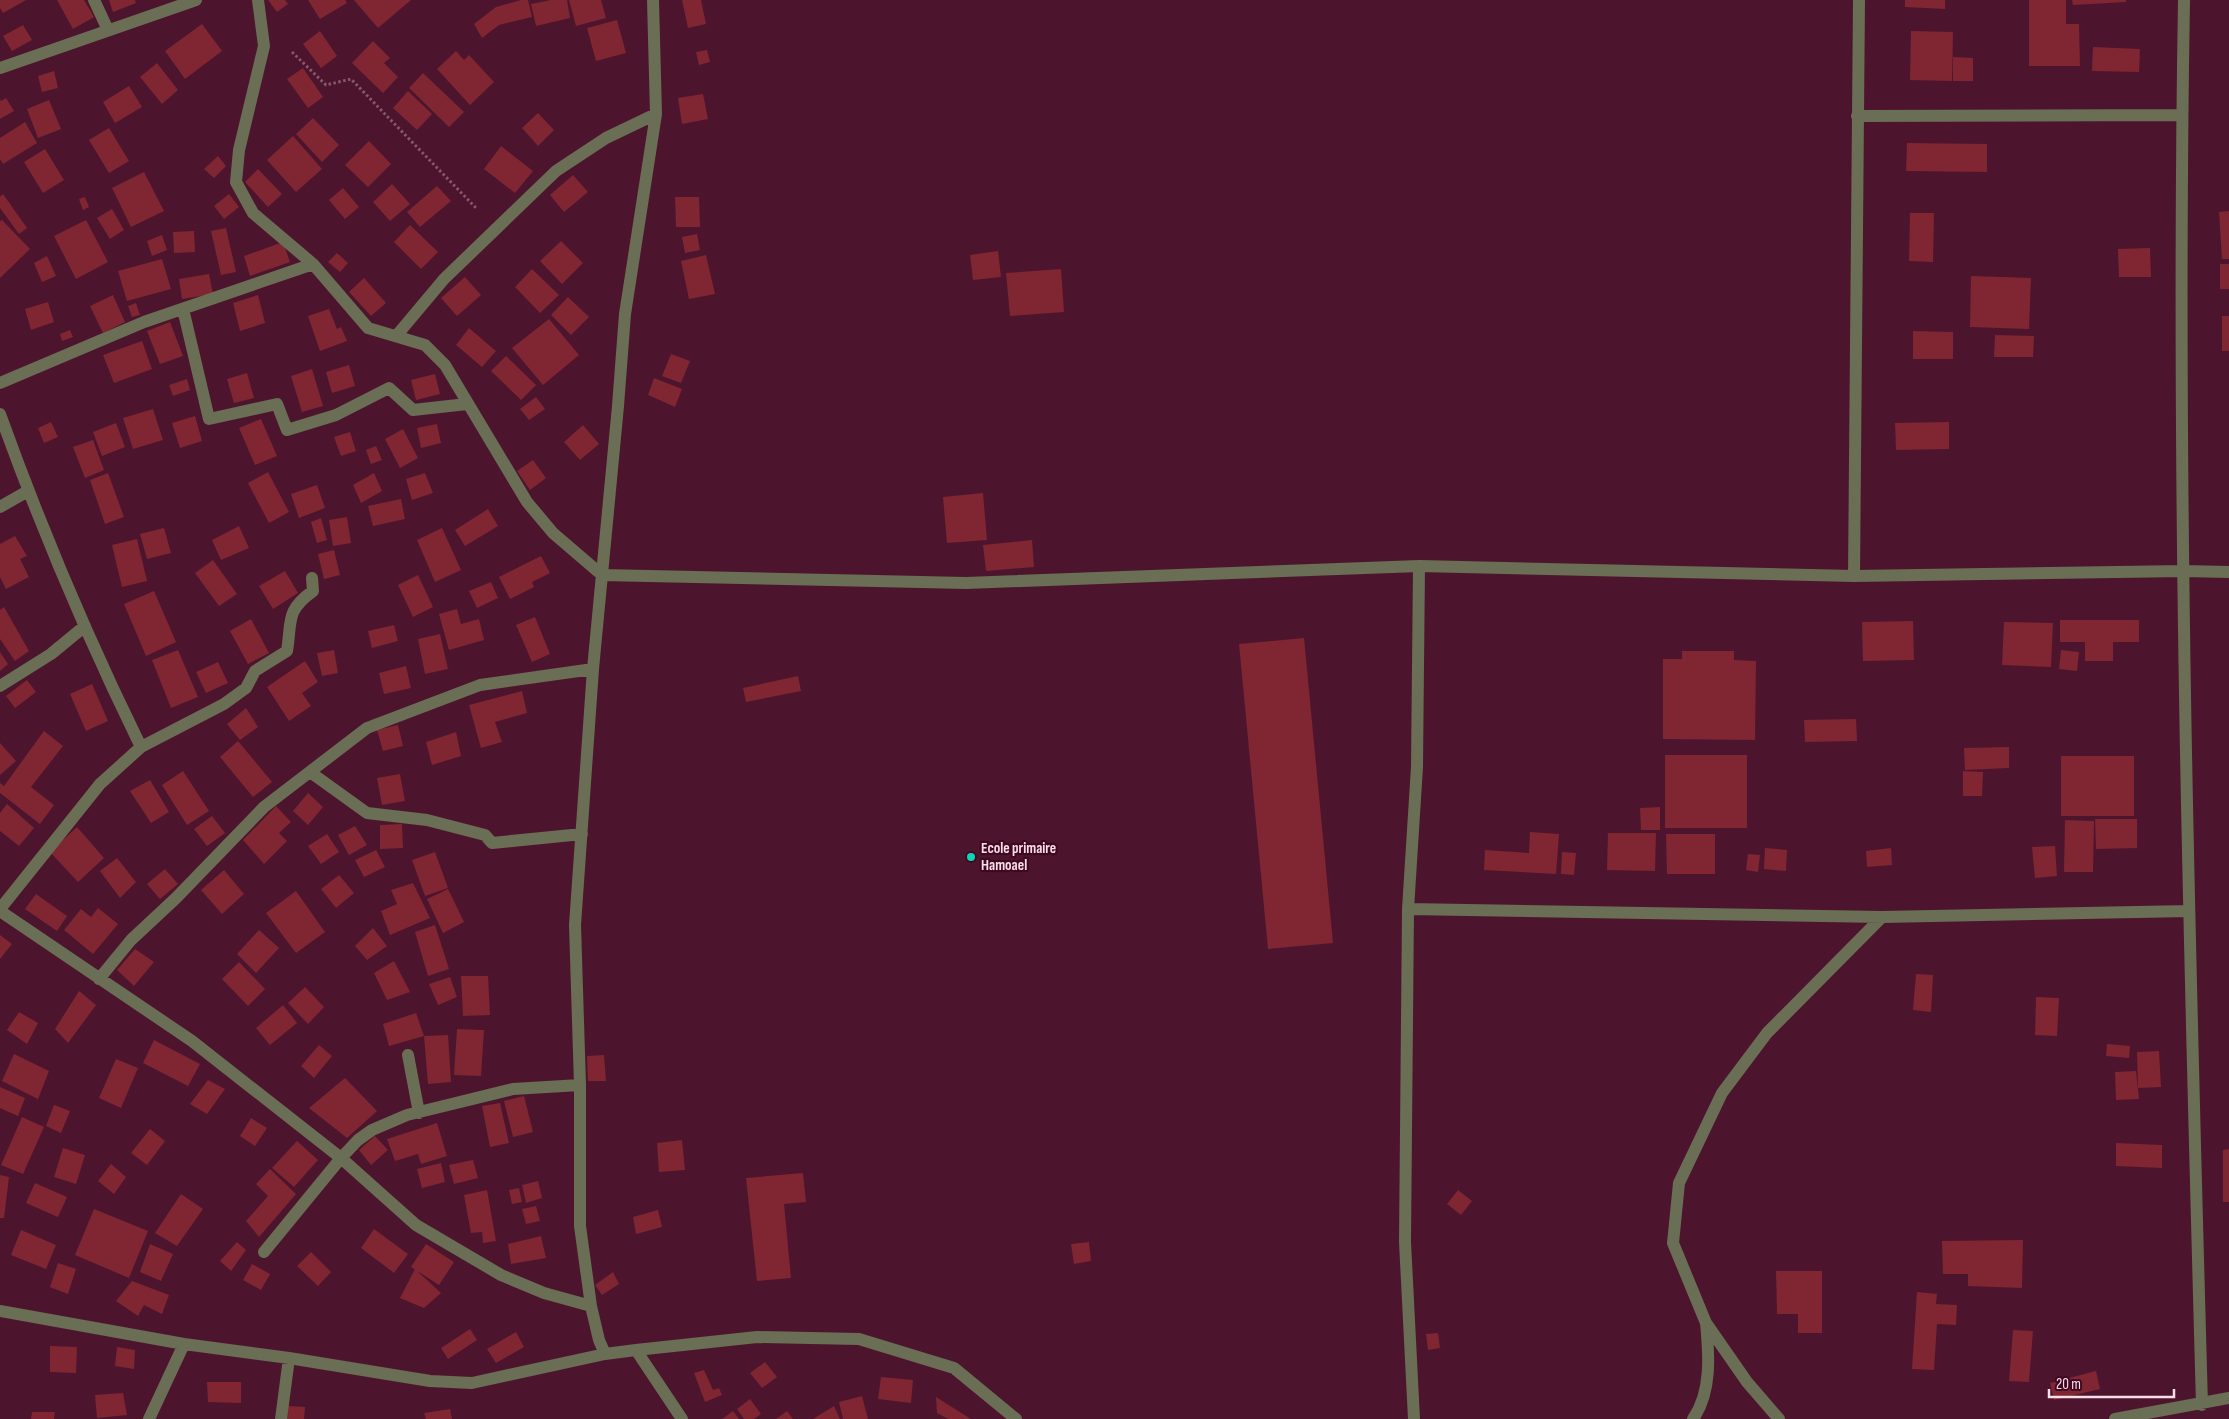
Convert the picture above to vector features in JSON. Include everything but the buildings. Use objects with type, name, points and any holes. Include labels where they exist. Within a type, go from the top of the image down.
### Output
[{"type":"street","points":[[94,0],[108,30]]},
{"type":"street","points":[[0,68],[196,0]]},
{"type":"street","points":[[258,0],[264,46],[239,150],[236,182],[253,213],[312,264],[368,328],[397,335],[425,345],[433,352],[445,366],[527,502],[553,533],[602,575],[966,583],[1419,566],[1854,576],[2229,572]]},
{"type":"street","points":[[605,1354],[599,1340],[591,1306],[580,1226],[580,1085],[576,925],[593,669],[618,406],[624,314],[656,114],[653,0]]},
{"type":"street","points":[[1854,576],[1859,0]]},
{"type":"street","points":[[2184,0],[2182,114],[2184,571],[2189,911],[2202,1404]]},
{"type":"street","points":[[397,335],[444,279],[556,172],[606,138],[656,114]]},
{"type":"street","points":[[1857,116],[2182,114]]},
{"type":"street","points":[[0,383],[144,322],[312,264]]},
{"type":"street","points":[[183,309],[209,418],[277,404],[287,430],[336,415],[389,388],[413,410],[467,404]]},
{"type":"street","points":[[0,414],[28,491],[85,626],[141,747]]},
{"type":"street","points":[[0,507],[28,491]]},
{"type":"street","points":[[1414,1419],[1405,1242],[1408,909],[1417,767],[1419,566]]},
{"type":"street","points":[[312,578],[313,591],[299,602],[289,621],[291,631],[287,651],[255,672],[246,688],[224,704],[141,747],[100,784],[0,910],[58,948],[99,979],[192,1040],[341,1158],[416,1225],[502,1275],[544,1293],[591,1306]]},
{"type":"street","points":[[0,686],[51,654],[85,626]]},
{"type":"street","points":[[99,979],[131,940],[176,898],[264,807],[367,728],[480,685],[593,669]]},
{"type":"street","points":[[310,772],[367,813],[427,820],[485,835],[492,843],[582,834]]},
{"type":"street","points":[[1408,909],[1882,917],[2189,911]]},
{"type":"street","points":[[1779,1419],[1747,1382],[1706,1323],[1674,1243],[1679,1183],[1722,1093],[1761,1040],[1882,917]]},
{"type":"street","points":[[408,1055],[419,1113]]},
{"type":"street","points":[[264,1252],[341,1158],[358,1140],[372,1130],[389,1122],[419,1113],[513,1089],[580,1085]]},
{"type":"street","points":[[0,1311],[184,1344],[289,1358],[430,1381],[472,1383],[605,1354],[636,1350],[757,1337],[859,1339],[954,1368],[1016,1419]]},
{"type":"street","points":[[1693,1419],[1699,1411],[1709,1365],[1706,1323]]},
{"type":"street","points":[[149,1419],[184,1344]]},
{"type":"street","points":[[636,1350],[682,1419]]},
{"type":"street","points":[[281,1419],[289,1358]]},
{"type":"street","points":[[2115,1419],[2229,1398]]},
{"type":"path","points":[[264,46],[295,52],[326,85],[350,79],[496,229]]},
{"type":"place","name":"Ecole primaire Hamoael","points":[[971,857]]}]
